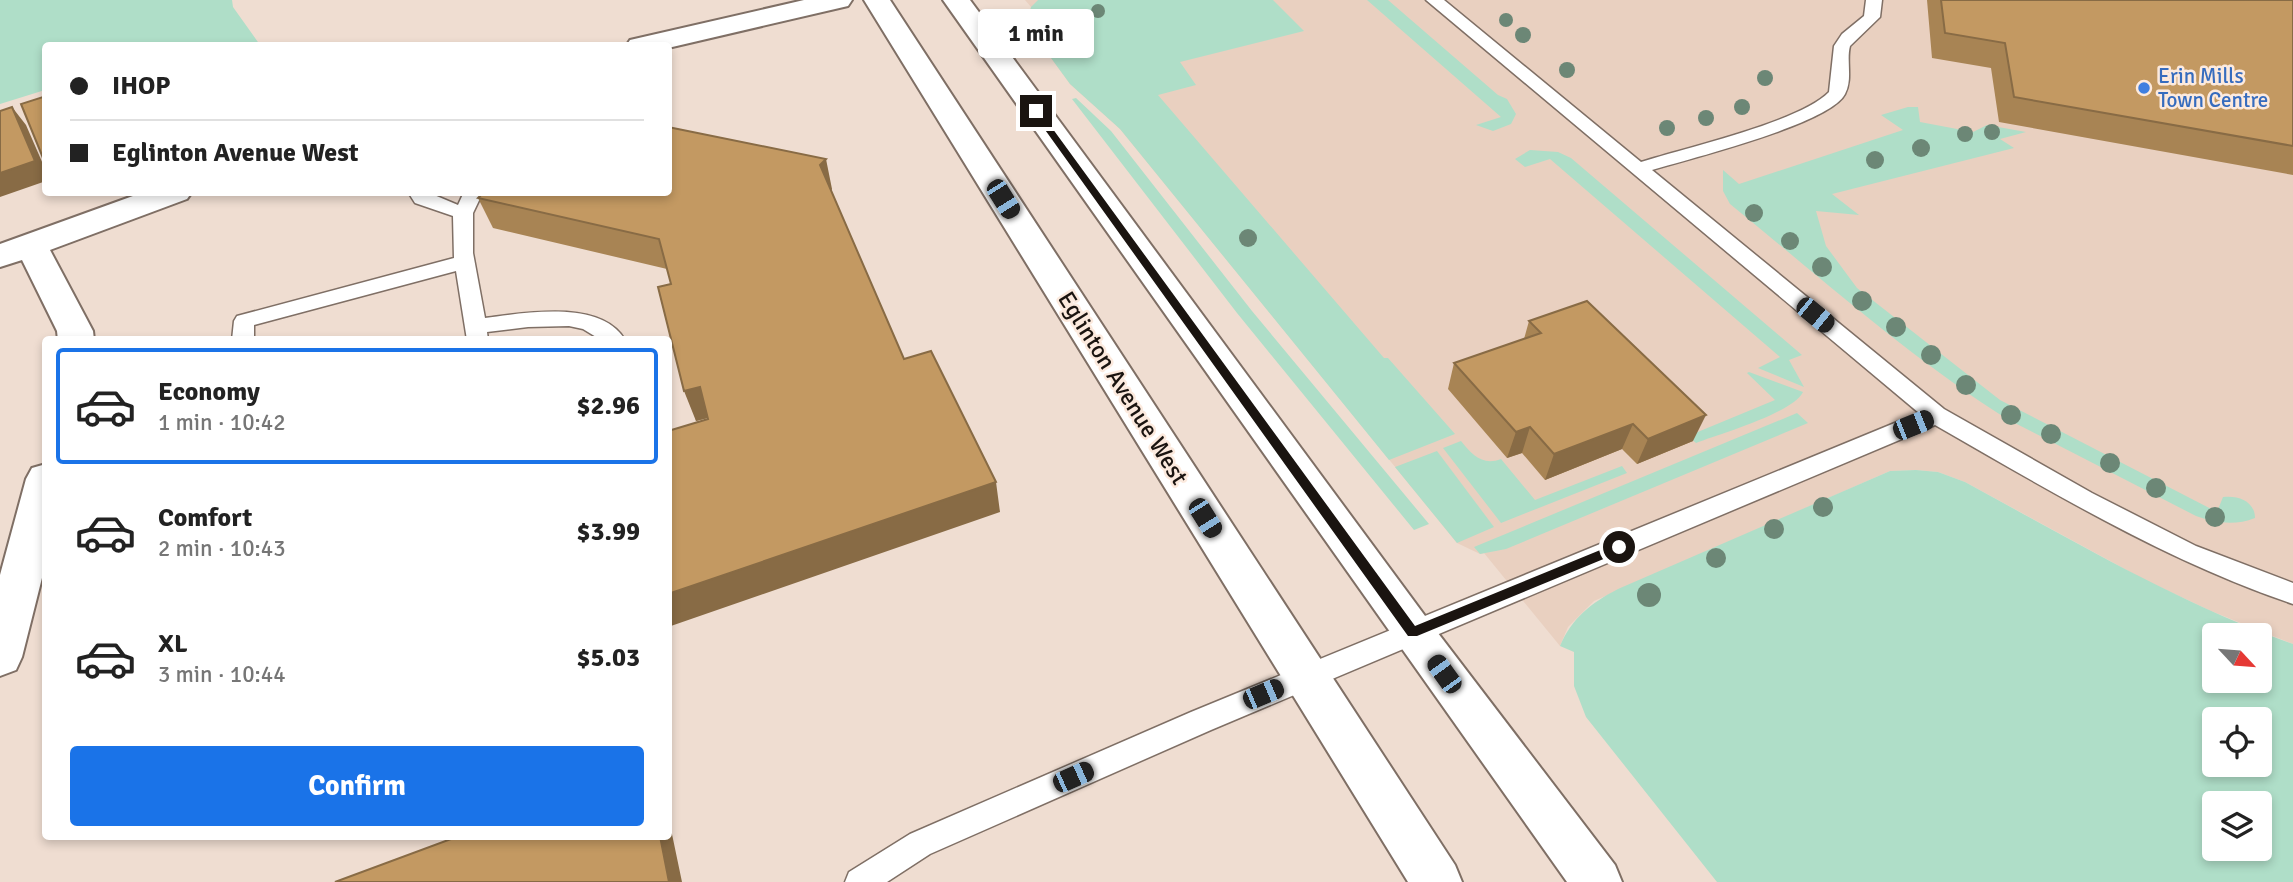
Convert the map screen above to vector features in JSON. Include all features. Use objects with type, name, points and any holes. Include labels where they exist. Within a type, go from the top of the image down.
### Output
[{"type":"main road","points":[[657,42],[839,0]]},
{"type":"main road","name":"Eglinton Avenue West","points":[[877,0],[1437,882]]},
{"type":"main road","points":[[956,0],[1597,882]]},
{"type":"main road","points":[[76,336],[75,331],[15,250],[165,196]]},
{"type":"main road","points":[[0,657],[42,494]]},
{"type":"lane","points":[[1434,0],[1936,415],[2084,499],[2188,553],[2293,594]]},
{"type":"lane","points":[[1637,169],[1800,116],[1830,102],[1839,88],[1839,54],[1842,44],[1872,17],[1874,0]]},
{"type":"lane","points":[[420,196],[463,212]]},
{"type":"lane","points":[[472,196],[463,212],[465,262],[476,333],[528,319],[574,318],[612,336]]},
{"type":"lane","points":[[243,336],[244,321],[465,262]]},
{"type":"lane","points":[[860,882],[920,844],[1305,677],[1936,415]]},
{"type":"shaded area","points":[[1025,0],[2293,0],[2293,644],[2272,636],[2272,623],[2241,623],[2211,611],[2145,580],[1965,482],[1938,472],[1916,470],[1890,471],[1594,601],[1568,627],[1560,646],[1484,553],[1480,554],[1457,543],[1120,129],[1070,84],[1027,25],[1031,7]]},
{"type":"green space","points":[[0,0],[232,0],[233,7],[258,42],[42,42],[42,91],[0,104]]},
{"type":"green space","points":[[1038,0],[1273,0],[1304,31],[1180,62],[1196,85],[1158,95],[1384,358],[1388,358],[1455,434],[1389,460],[1120,129],[1070,84],[1027,25],[1031,7]]},
{"type":"green space","points":[[1367,0],[1388,0],[1498,95],[1507,99],[1516,114],[1511,124],[1493,131],[1476,125],[1501,117]]},
{"type":"green space","points":[[1076,98],[1111,131],[1252,311],[1429,524],[1414,530],[1237,313],[1072,99]]},
{"type":"green space","points":[[1908,107],[1918,107],[1920,122],[1973,132],[1987,125],[2026,132],[2000,139],[2014,148],[1832,194],[1859,215],[1816,211],[1826,246],[1857,288],[2000,400],[2217,512],[2223,497],[2245,500],[2252,507],[2255,518],[2225,523],[2196,516],[2007,419],[1935,370],[1866,316],[1730,204],[1723,191],[1723,170],[1739,184],[1903,130],[1881,115]]},
{"type":"green space","points":[[1530,150],[1558,152],[1571,158],[1802,355],[1789,360],[1804,387],[1758,368],[1780,357],[1550,159],[1525,167],[1515,159]]},
{"type":"green space","points":[[1747,373],[1803,392],[1785,408],[1771,415],[1696,443],[1688,436],[1775,400]]},
{"type":"green space","points":[[1797,413],[1808,423],[1506,549],[1480,554],[1474,547]]},
{"type":"green space","points":[[1461,441],[1478,458],[1489,461],[1501,459],[1535,500],[1622,466],[1627,473],[1501,523],[1443,448]]},
{"type":"green space","points":[[1437,451],[1494,527],[1457,543],[1395,467]]},
{"type":"green space","points":[[1890,471],[1938,472],[1965,482],[2085,548],[2238,623],[2202,623],[2202,693],[2272,693],[2272,636],[2293,644],[2293,882],[1717,882],[1586,717],[1574,686],[1574,652],[1560,646],[1570,627],[1583,612],[1618,589]]},
{"type":"building","name":"Erin Mills Town Centre","points":[[1941,0],[2293,0],[2293,146],[2014,97],[2005,43],[1945,33]]},
{"type":"building","points":[[42,97],[42,156],[21,104]]},
{"type":"building","points":[[12,107],[35,161],[0,173],[0,111]]},
{"type":"building","points":[[672,128],[826,159],[820,165],[904,359],[931,351],[996,482],[672,593],[672,430],[708,419],[700,387],[684,391],[658,287],[671,284],[659,239],[478,198],[672,196]]},
{"type":"building","points":[[1587,301],[1706,415],[1648,439],[1633,424],[1554,454],[1530,427],[1516,432],[1454,363],[1541,333],[1529,321]]},
{"type":"building","points":[[448,840],[661,840],[669,882],[335,882]]},
{"type":"place","name":"Erin Mills Town Centre","points":[[2144,88]]},
{"type":"route","points":[[1036,111],[1413,632],[1619,547]]}]
